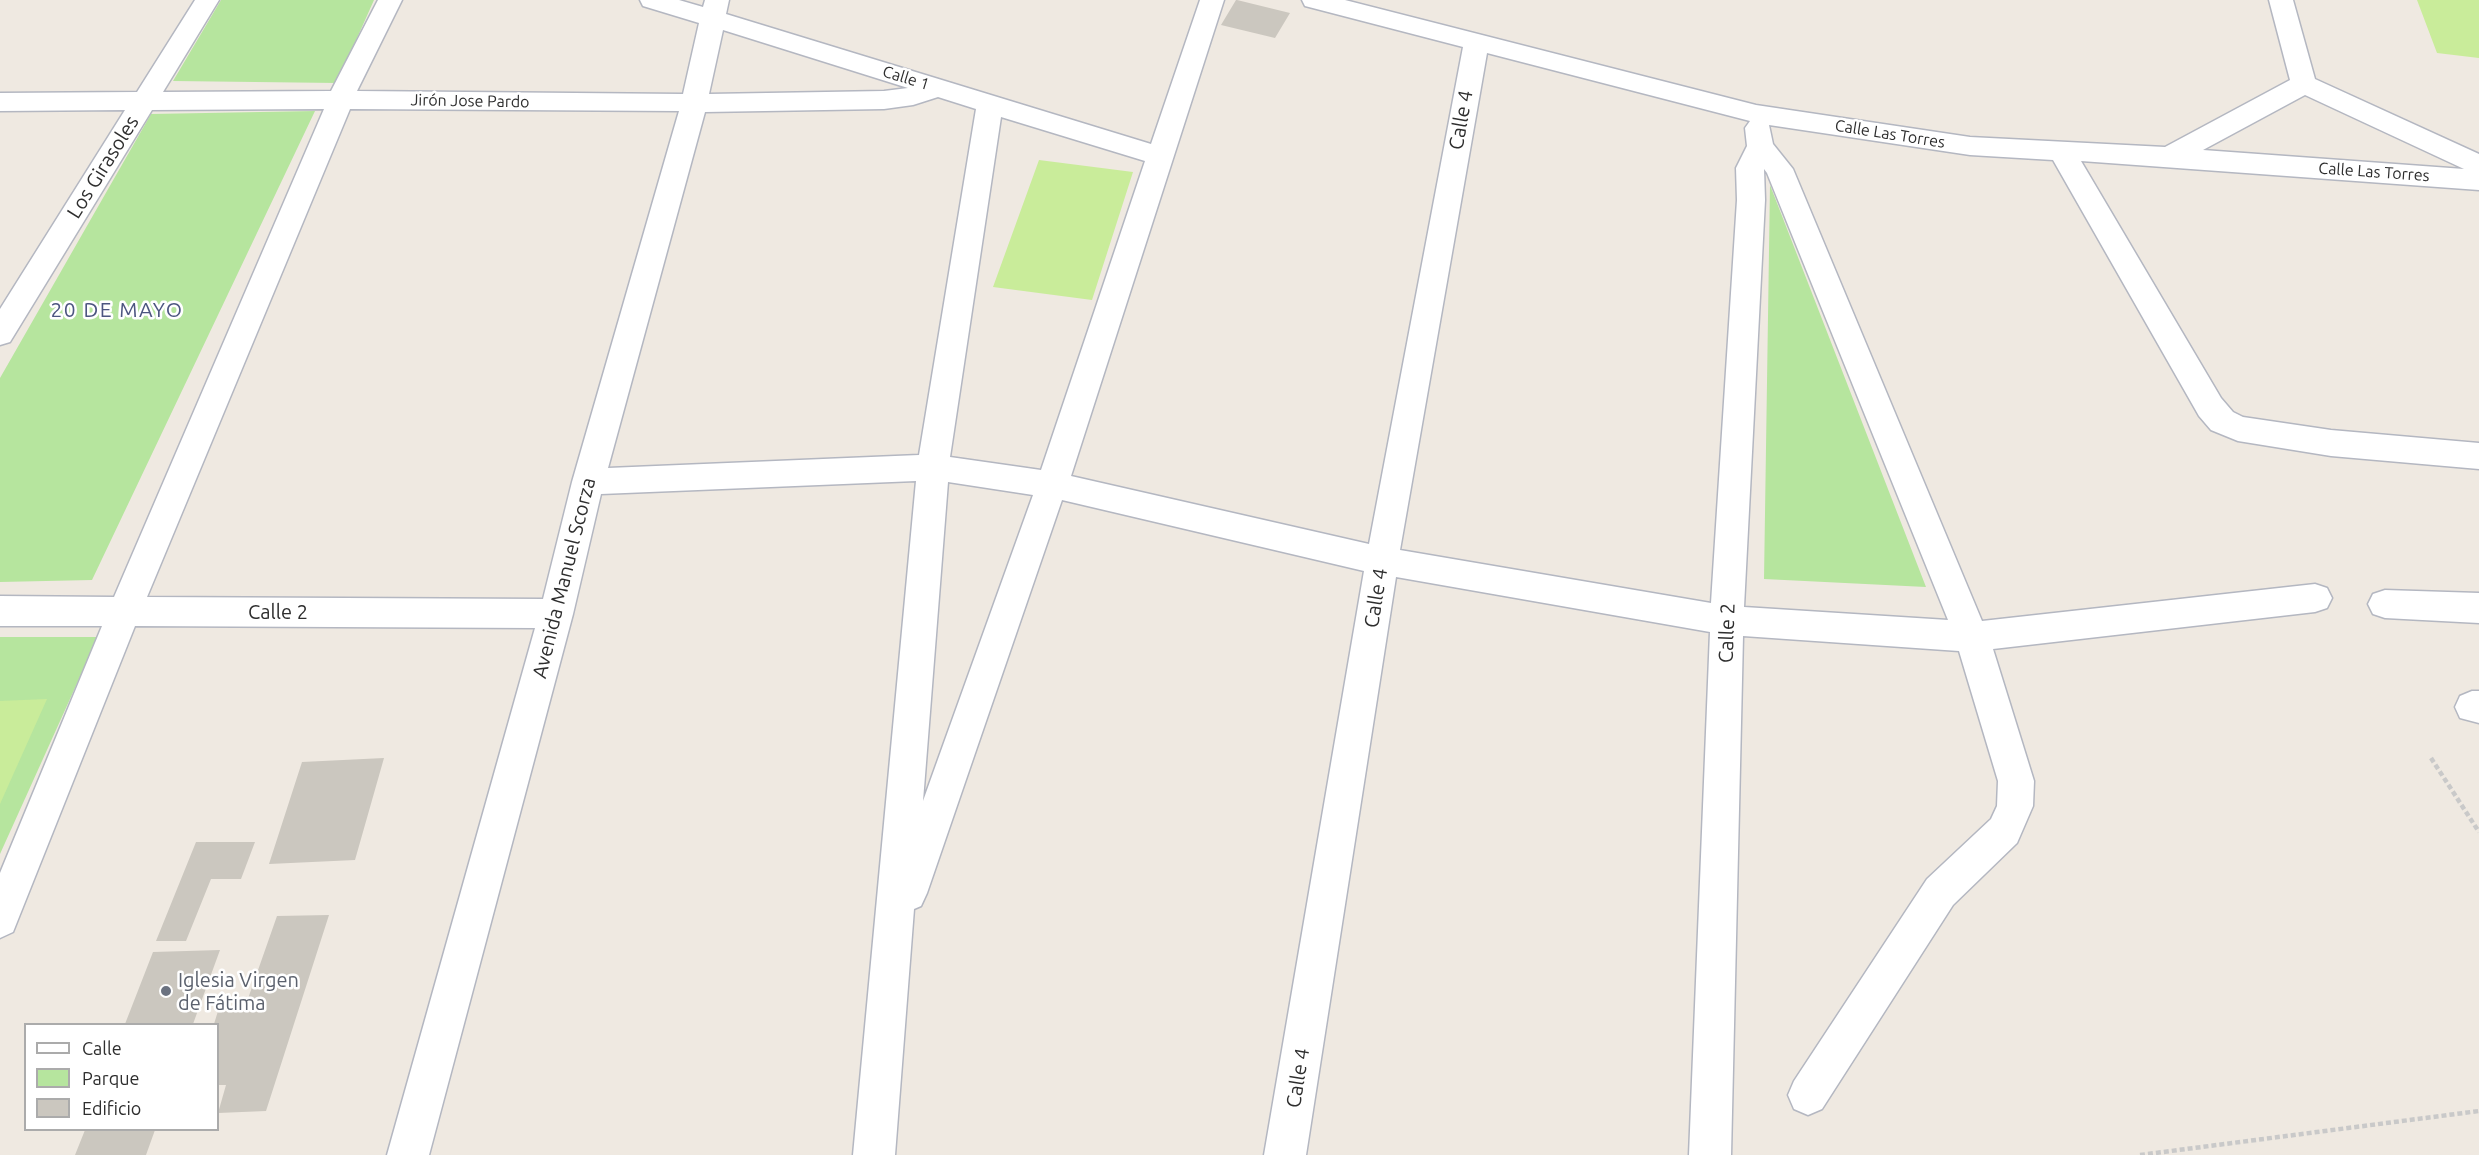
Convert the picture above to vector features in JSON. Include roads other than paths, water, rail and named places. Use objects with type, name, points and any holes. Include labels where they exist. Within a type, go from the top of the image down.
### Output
[{"type":"street","name":"Los Girasoles","points":[[0,334],[207,0]]},
{"type":"street","points":[[0,919],[126,611],[328,134],[340,100],[390,0]]},
{"type":"street","name":"Calle 1","points":[[652,0],[714,9],[939,88],[1159,156]]},
{"type":"street","points":[[893,937],[1052,485],[1212,0]]},
{"type":"street","name":"Calle Las Torres","points":[[1314,0],[1476,43],[1758,130],[2479,180]]},
{"type":"street","points":[[2281,0],[2304,84],[2479,165]]},
{"type":"street","name":"Avenida Manuel Scorza","points":[[408,1155],[556,614],[588,482],[694,103],[714,9]]},
{"type":"street","name":"Calle 4","points":[[1285,1155],[1382,561],[1476,43]]},
{"type":"street","points":[[2169,157],[2304,84]]},
{"type":"street","name":"Jirón Jose Pardo","points":[[0,102],[340,100],[694,103],[885,100],[914,96],[939,88]]},
{"type":"street","points":[[874,1155],[933,466],[990,104]]},
{"type":"street","points":[[1758,130],[1779,169],[1972,637],[2016,781],[2015,806],[2004,831],[1940,892],[1808,1095]]},
{"type":"street","name":"Calle 2","points":[[1710,1155],[1727,620],[1751,200],[1750,168],[1758,130]]},
{"type":"street","points":[[2061,151],[2210,407],[2222,421],[2238,429],[2331,443],[2479,456]]},
{"type":"street","points":[[588,482],[933,466],[1052,485],[1382,561],[1727,620],[1972,637],[2315,598]]},
{"type":"street","points":[[2385,604],[2479,608]]},
{"type":"street","name":"Calle 2","points":[[0,610],[556,614]]},
{"type":"place","name":"Iglesia Virgen de Fátima","points":[[166,991]]},
{"type":"district","name":"20 DE MAYO","points":[[117,310]]}]
